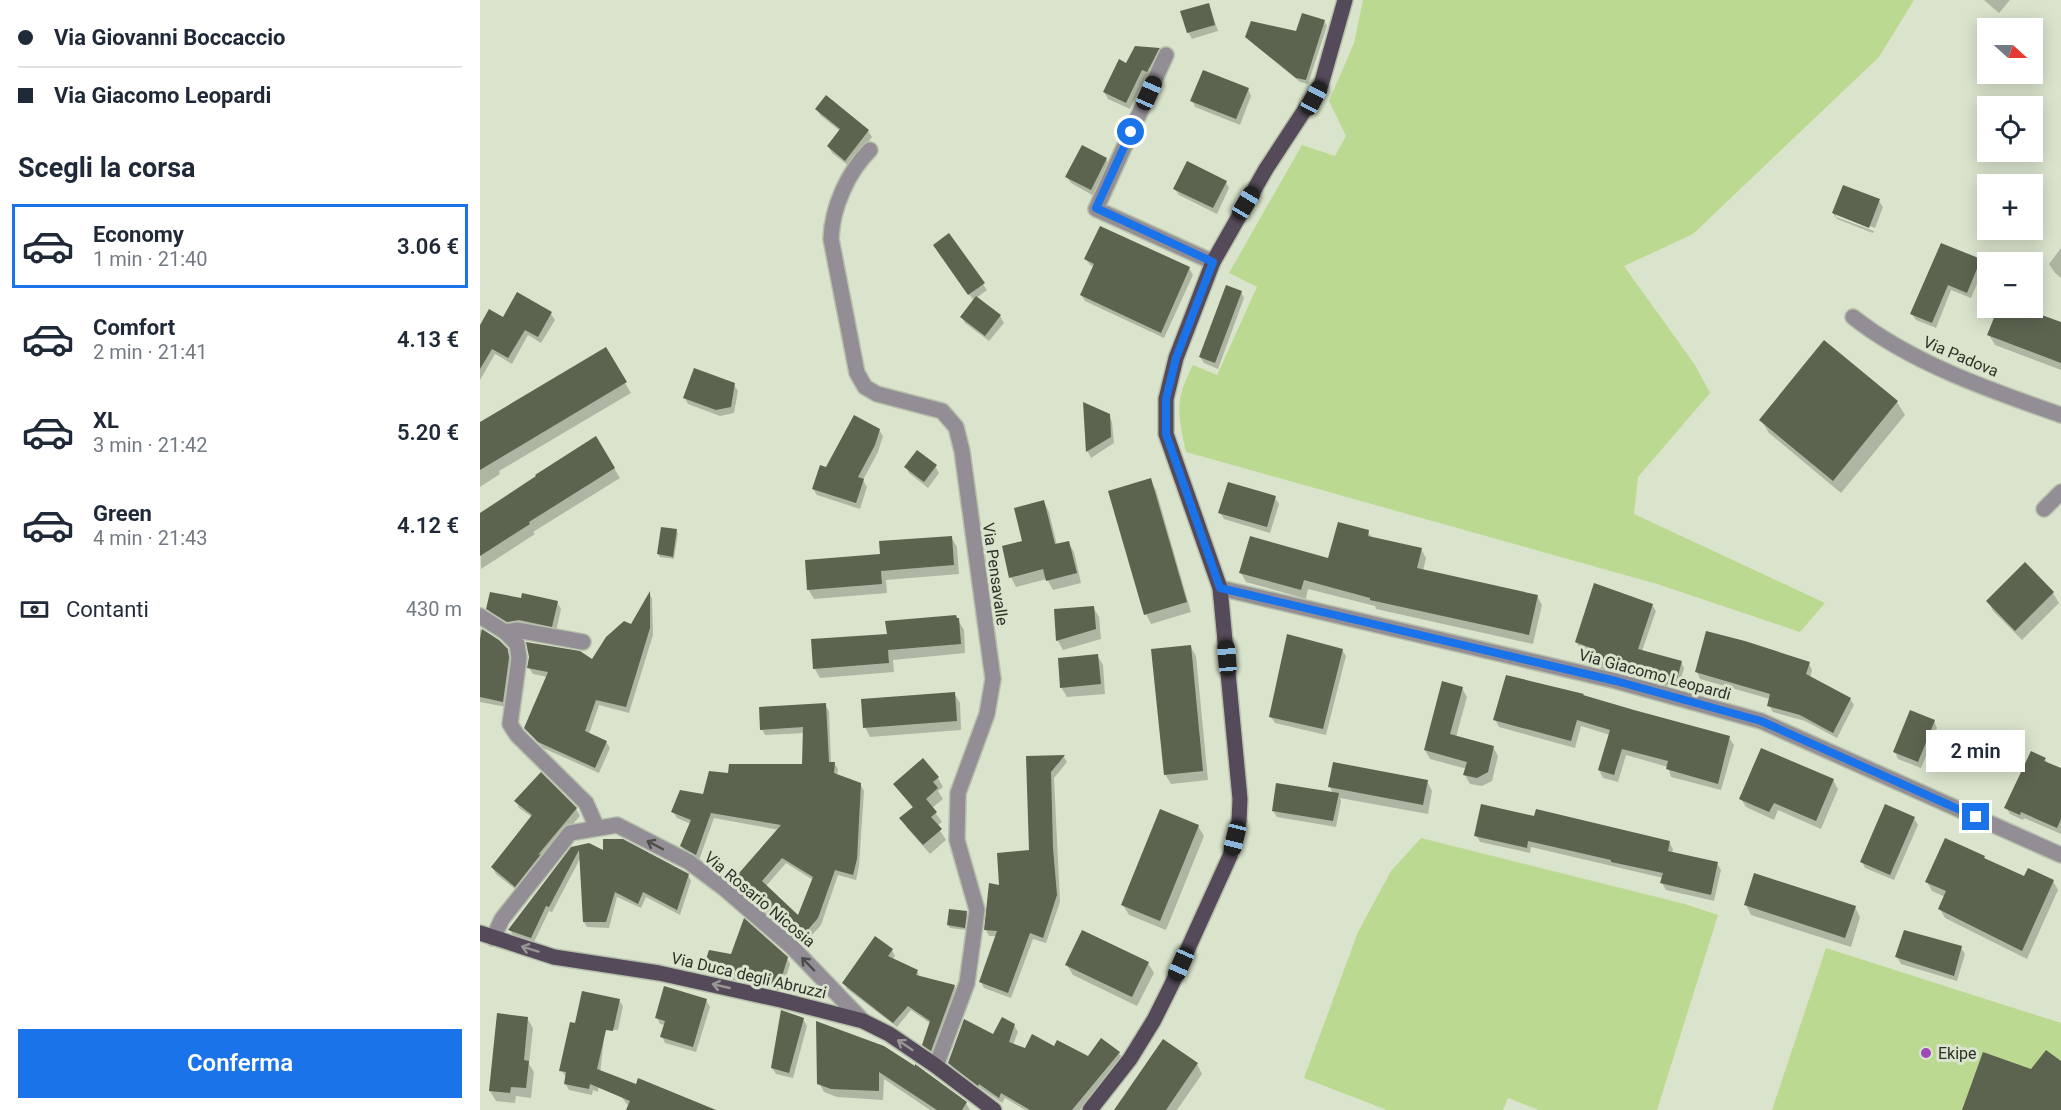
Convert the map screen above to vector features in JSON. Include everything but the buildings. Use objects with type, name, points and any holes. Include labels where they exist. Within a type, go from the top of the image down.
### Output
[{"type":"main road","points":[[1090,1110],[1130,1059],[1154,1020],[1230,856],[1239,821],[1240,799],[1220,588],[1166,434],[1166,399],[1176,358],[1213,262],[1260,179],[1321,85],[1345,0]]},
{"type":"main road","name":"Via Duca degli Abruzzi","points":[[487,936],[554,957],[659,973],[863,1021],[889,1034],[991,1107]]},
{"type":"street","points":[[1166,55],[1096,208],[1213,262]]},
{"type":"street","name":"Via Pensavalle","points":[[870,150],[856,164],[831,221],[831,238],[857,373],[865,387],[877,394],[942,411],[956,427],[962,452],[993,679],[987,714],[958,793],[957,840],[977,910],[967,983],[936,1066]]},
{"type":"street","name":"Via Padova","points":[[1853,317],[1913,355],[1954,374],[2061,415]]},
{"type":"street","points":[[2044,509],[2061,492]]},
{"type":"street","name":"Via Giacomo Leopardi","points":[[1220,588],[1616,681],[1761,721],[2061,855]]},
{"type":"street","points":[[480,616],[505,632],[517,644],[519,658],[510,724],[517,735],[586,803],[597,828]]},
{"type":"street","points":[[505,632],[517,630],[583,642]]},
{"type":"street","name":"Via Rosario Nicosia","points":[[487,936],[570,833],[617,825],[689,862],[725,889],[792,947],[863,1021]]},
{"type":"green space","points":[[1363,0],[1914,0],[1879,57],[1693,234],[1624,266],[1695,365],[1710,393],[1638,477],[1634,514],[1825,603],[1800,632],[1657,584],[1186,452],[1179,408],[1187,378],[1193,365],[1217,375],[1257,287],[1229,273],[1302,145],[1335,156],[1346,136],[1329,101],[1354,43]]},
{"type":"green space","points":[[1421,838],[1685,904],[1718,915],[1657,1110],[1539,1110],[1508,1098],[1503,1110],[1387,1110],[1304,1078],[1358,932],[1391,871]]},
{"type":"green space","name":"Ekipe","points":[[1826,948],[2061,1023],[2061,1110],[1772,1110]]},
{"type":"place","name":"Ekipe","points":[[1926,1053]]},
{"type":"route","points":[[1131,132],[1096,208],[1213,262],[1176,358],[1166,399],[1166,434],[1220,588],[1616,681],[1761,721],[1976,817]]}]
